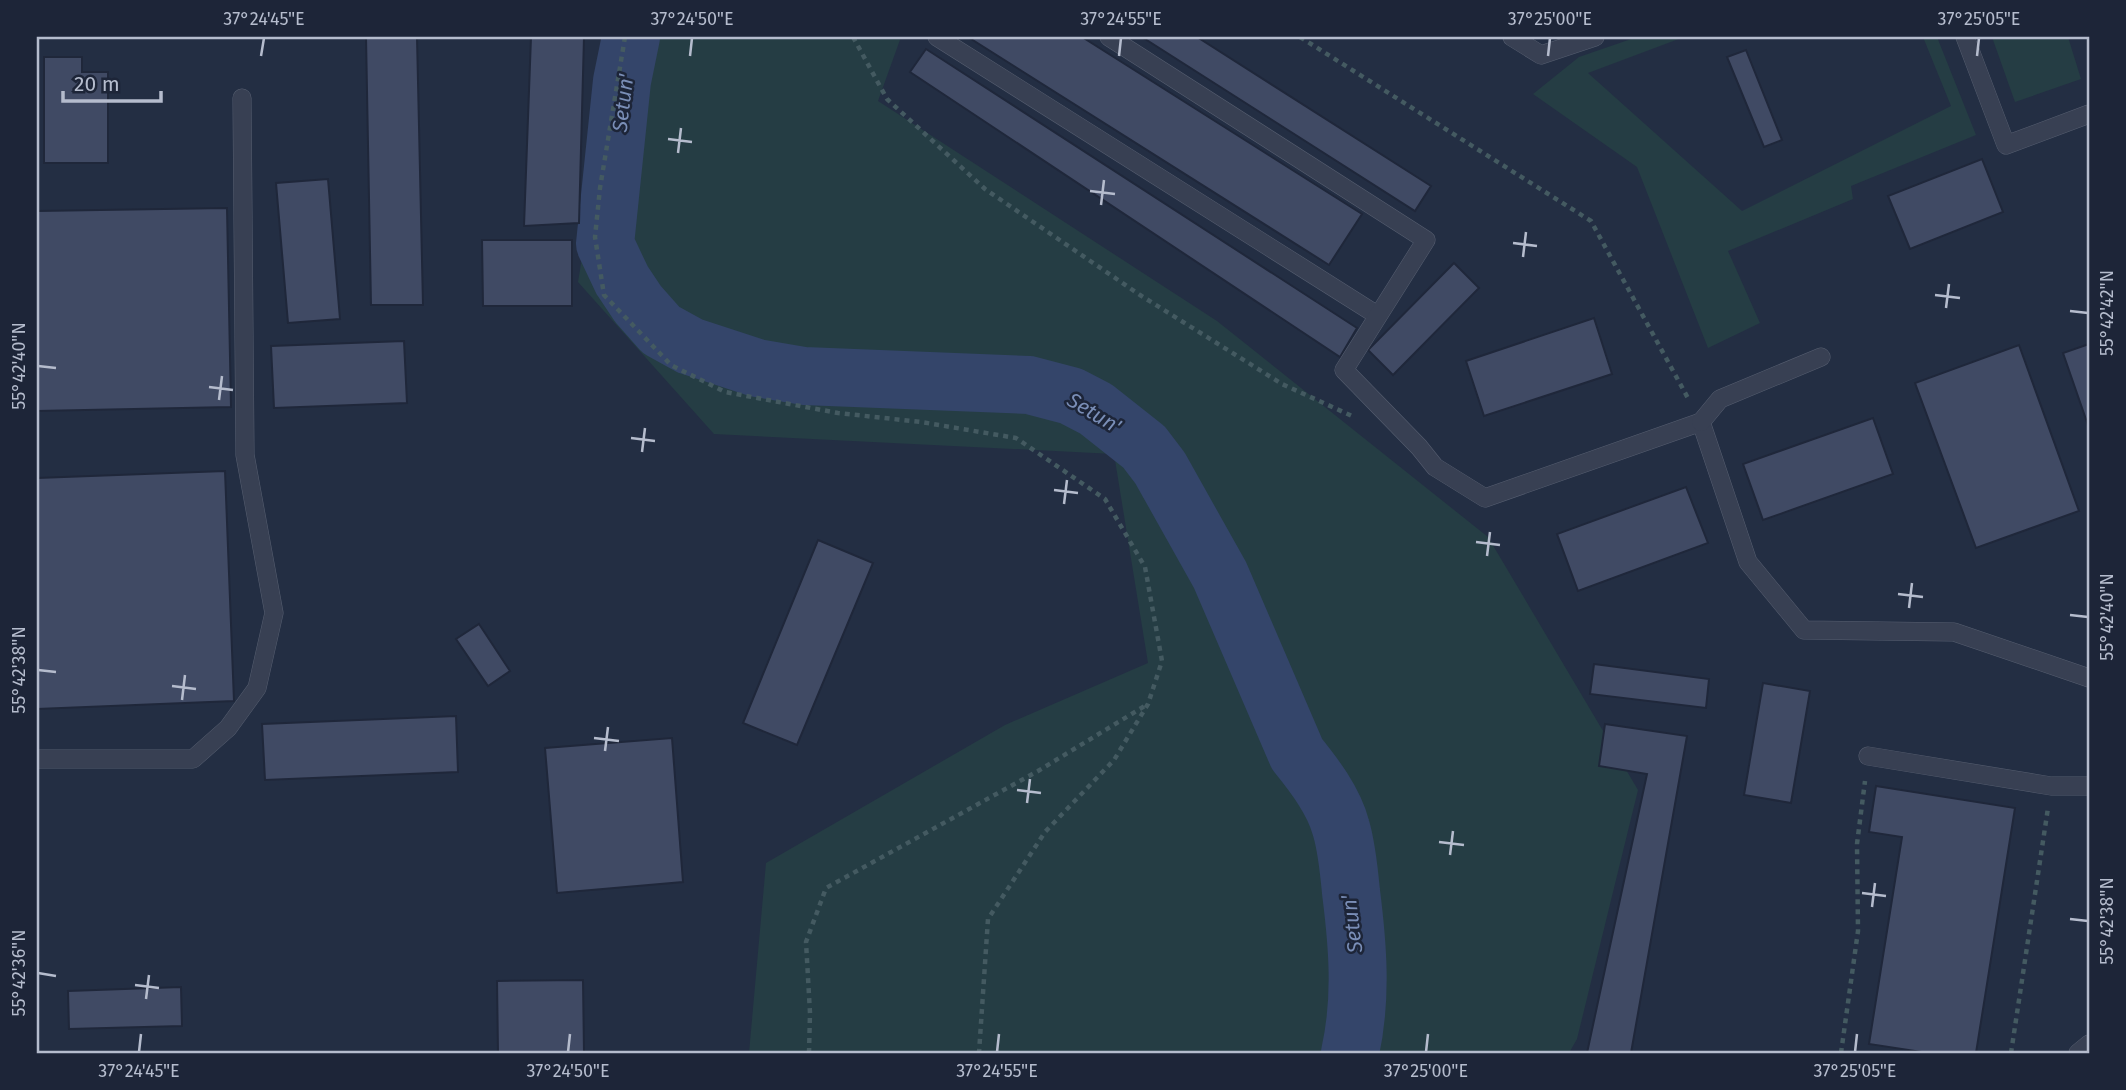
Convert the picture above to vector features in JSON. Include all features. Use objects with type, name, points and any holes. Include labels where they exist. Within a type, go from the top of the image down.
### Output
[{"type":"lane","points":[[937,37],[1377,315]]},
{"type":"lane","points":[[1109,37],[1426,240],[1344,370],[1435,467],[1485,498],[1700,422],[1720,399],[1821,357]]},
{"type":"lane","points":[[1513,37],[1541,55],[1595,37]]},
{"type":"lane","points":[[1965,37],[2006,145],[2089,114]]},
{"type":"lane","points":[[37,759],[193,759],[228,727],[257,688],[274,613],[244,455],[242,98]]},
{"type":"lane","points":[[1700,422],[1748,562],[1804,630],[1954,632],[2089,678]]},
{"type":"lane","points":[[1868,756],[2051,786],[2089,786]]},
{"type":"lane","points":[[2078,1053],[2089,1044]]},
{"type":"path","points":[[625,37],[595,237],[604,295],[671,365],[725,392],[838,412],[1016,438],[1105,499],[1145,567],[1162,661],[1148,704],[1114,760],[1045,832],[988,919],[979,1053]]},
{"type":"path","points":[[853,37],[887,99],[985,189],[1140,295],[1282,384],[1357,418]]},
{"type":"path","points":[[1300,37],[1591,220],[1700,422]]},
{"type":"path","points":[[809,1053],[806,942],[826,888],[1038,771],[1148,704]]},
{"type":"path","points":[[1841,1053],[1858,931],[1857,845],[1868,756]]},
{"type":"path","points":[[2011,1053],[2051,786]]},
{"type":"shaded area","points":[[618,37],[901,37],[878,101],[1217,321],[1488,537],[1638,790],[1577,1039],[1569,1053],[749,1053],[766,863],[1005,725],[1148,663],[1114,454],[714,434],[578,282]]},
{"type":"shaded area","points":[[1637,37],[1684,37],[1588,73],[1742,211],[1951,106],[1923,37],[1937,37],[1976,135],[1851,186],[1853,199],[1728,251],[1760,323],[1708,348],[1637,167],[1533,94],[1579,57]]},
{"type":"shaded area","points":[[1992,37],[2068,37],[2081,79],[2015,102]]},
{"type":"building","points":[[366,37],[417,37],[423,305],[371,305]]},
{"type":"building","points":[[531,37],[584,37],[579,223],[524,226]]},
{"type":"building","points":[[968,37],[1082,37],[1362,214],[1329,265]]},
{"type":"building","points":[[1142,37],[1197,37],[1431,186],[1415,211]]},
{"type":"building","points":[[926,49],[1357,328],[1340,357],[910,72]]},
{"type":"building","points":[[1746,50],[1782,140],[1764,147],[1727,57]]},
{"type":"building","points":[[44,57],[82,57],[82,72],[108,72],[108,163],[44,163]]},
{"type":"building","points":[[1982,159],[2003,212],[1910,249],[1888,196]]},
{"type":"building","points":[[328,179],[340,319],[288,323],[276,183]]},
{"type":"building","points":[[227,208],[231,407],[37,411],[37,211]]},
{"type":"building","points":[[482,240],[572,240],[572,306],[483,306]]},
{"type":"building","points":[[1454,263],[1479,288],[1393,375],[1368,350]]},
{"type":"building","points":[[1594,318],[1612,374],[1484,416],[1466,361]]},
{"type":"building","points":[[404,341],[407,403],[274,408],[271,346]]},
{"type":"building","points":[[2089,344],[2089,428],[2063,353]]},
{"type":"building","points":[[2019,345],[2079,511],[1976,548],[1915,383]]},
{"type":"building","points":[[1873,418],[1893,474],[1763,520],[1743,464]]},
{"type":"building","points":[[225,471],[234,701],[37,709],[37,478]]},
{"type":"building","points":[[1686,487],[1708,543],[1578,591],[1557,534]]},
{"type":"building","points":[[818,540],[873,563],[797,745],[743,723]]},
{"type":"building","points":[[479,624],[510,671],[488,686],[456,639]]},
{"type":"building","points":[[1594,664],[1709,679],[1706,708],[1590,694]]},
{"type":"building","points":[[1763,683],[1810,691],[1791,803],[1744,795]]},
{"type":"building","points":[[456,716],[458,772],[265,780],[262,724]]},
{"type":"building","points":[[1605,724],[1687,736],[1631,1053],[1587,1053],[1647,774],[1599,766]]},
{"type":"building","points":[[672,738],[683,882],[557,893],[545,748]]},
{"type":"building","points":[[1876,786],[2015,808],[1976,1053],[1928,1053],[1869,1044],[1902,837],[1869,832]]},
{"type":"building","points":[[583,980],[584,1053],[498,1053],[497,981]]},
{"type":"building","points":[[181,987],[182,1026],[69,1029],[68,991]]},
{"type":"waterway","name":"Setun'","points":[[631,37],[622,81],[605,244],[622,280],[638,304],[661,330],[690,346],[757,368],[804,376],[1029,385],[1071,396],[1096,409],[1144,447],[1160,468],[1220,575],[1297,754],[1323,789],[1338,818],[1348,860],[1357,953],[1356,1013],[1350,1053]]}]
